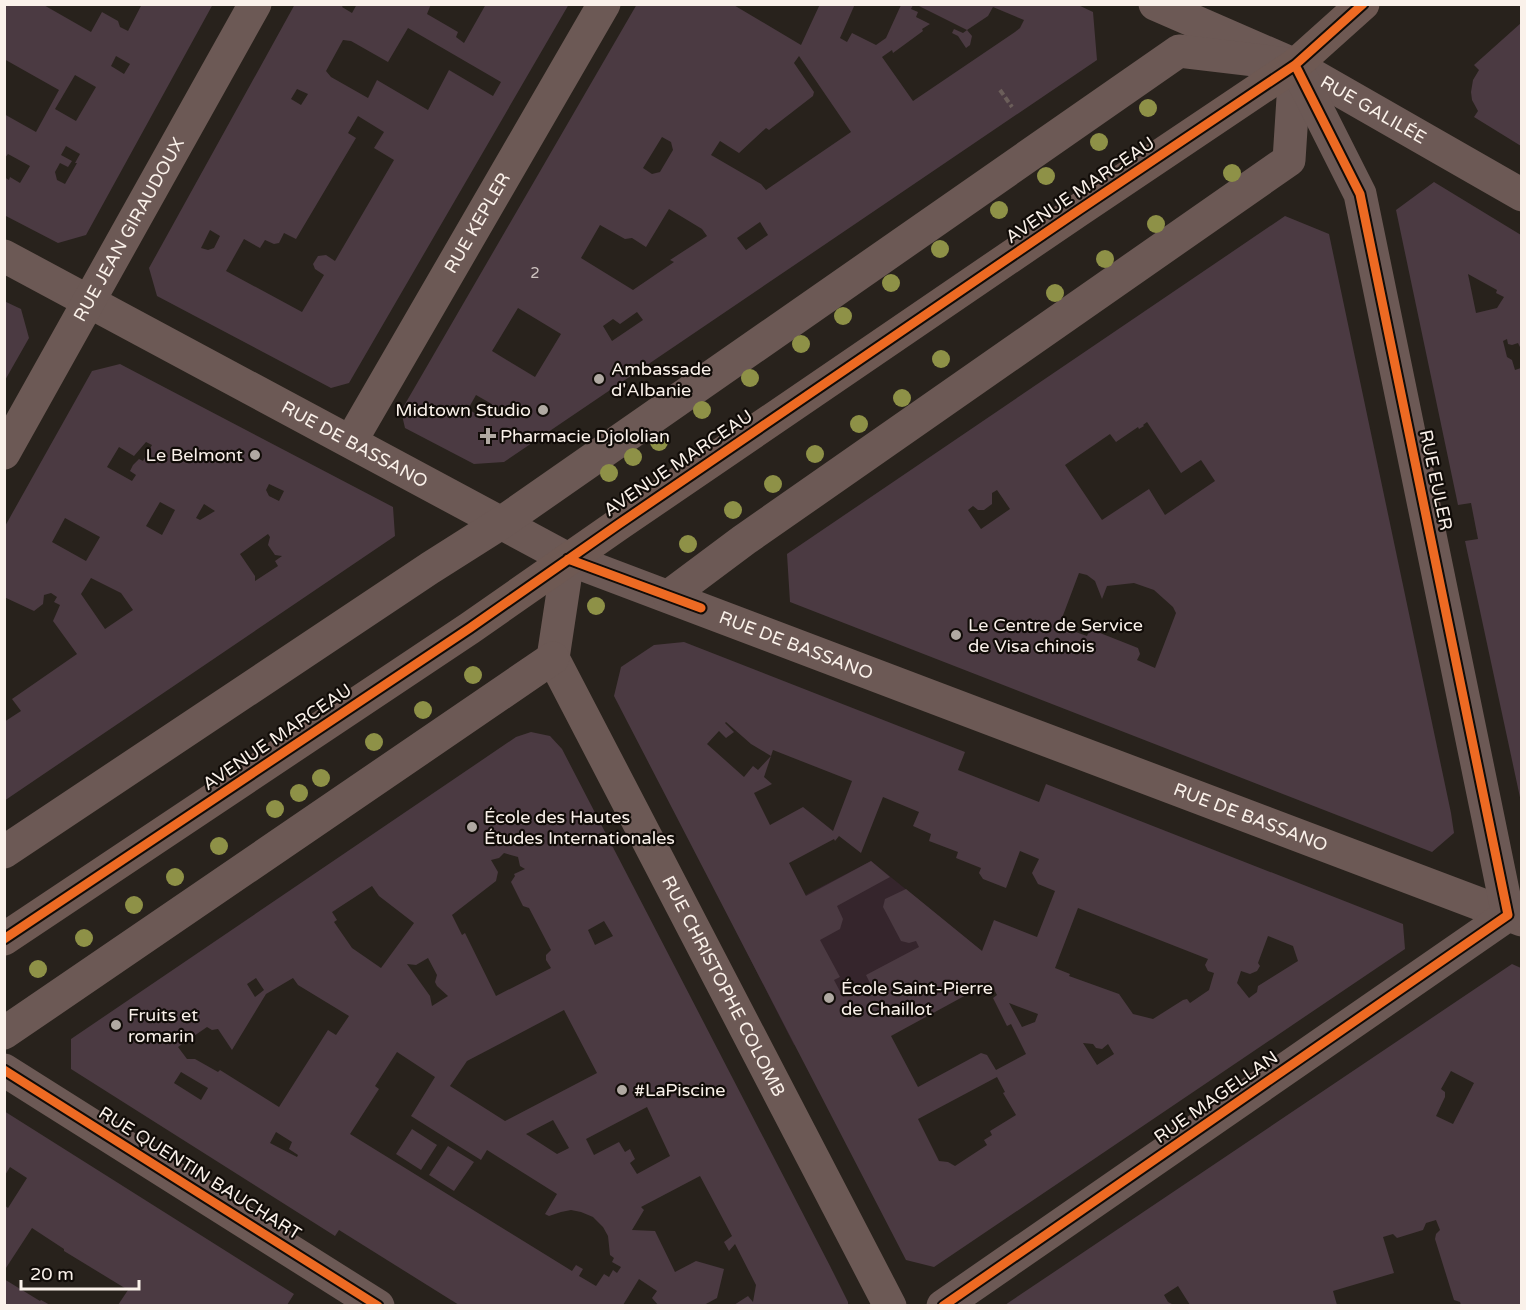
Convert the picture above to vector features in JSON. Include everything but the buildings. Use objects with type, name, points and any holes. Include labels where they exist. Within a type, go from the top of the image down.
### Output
[{"type":"main road","name":"AVENUE MARCEAU","points":[[4,939],[460,634],[1069,216],[1295,65],[1363,4]]},
{"type":"street","name":"RUE JEAN GIRAUDOUX","points":[[4,453],[255,4]]},
{"type":"street","name":"RUE KEPLER","points":[[351,441],[604,4]]},
{"type":"street","name":"RUE GALILÉE","points":[[1155,4],[1295,65],[1521,195]]},
{"type":"street","points":[[4,852],[501,523],[1179,51],[1295,65],[1289,160],[763,527],[669,596]]},
{"type":"street","name":"RUE EULER","points":[[1295,65],[1360,194],[1515,918]]},
{"type":"street","name":"RUE DE BASSANO","points":[[4,256],[568,559],[1515,918]]},
{"type":"street","points":[[4,1033],[553,658],[568,559]]},
{"type":"street","name":"RUE CHRISTOPHE COLOMB","points":[[553,658],[890,1305]]},
{"type":"street","name":"RUE MAGELLAN","points":[[943,1305],[1515,918]]},
{"type":"street","name":"RUE QUENTIN BAUCHART","points":[[4,1070],[378,1305]]},
{"type":"path","points":[[1000,90],[1012,107]]},
{"type":"shaded area","name":"École Saint-Pierre de Chaillot","points":[[871,861],[982,951],[794,1045],[736,931]]},
{"type":"cycle path","points":[[4,939],[470,628],[1079,210],[1295,65],[1363,4]]},
{"type":"cycle path","points":[[943,1306],[1508,915],[1360,194],[1295,65]]},
{"type":"cycle path","points":[[568,559],[701,608]]},
{"type":"cycle path","points":[[4,1070],[378,1306]]},
{"type":"place","name":"Ambassade d'Albanie","points":[[599,379]]},
{"type":"place","name":"Midtown Studio","points":[[543,410]]},
{"type":"place","name":"Pharmacie Djololian","points":[[488,436]]},
{"type":"place","name":"Le Belmont","points":[[255,455]]},
{"type":"place","name":"Le Centre de Service de Visa chinois","points":[[956,635]]},
{"type":"place","name":"École des Hautes Études Internationales","points":[[472,827]]},
{"type":"place","name":"École Saint-Pierre de Chaillot","points":[[829,998]]},
{"type":"place","name":"Fruits et romarin","points":[[116,1025]]},
{"type":"place","name":"#LaPiscine","points":[[622,1090]]}]
